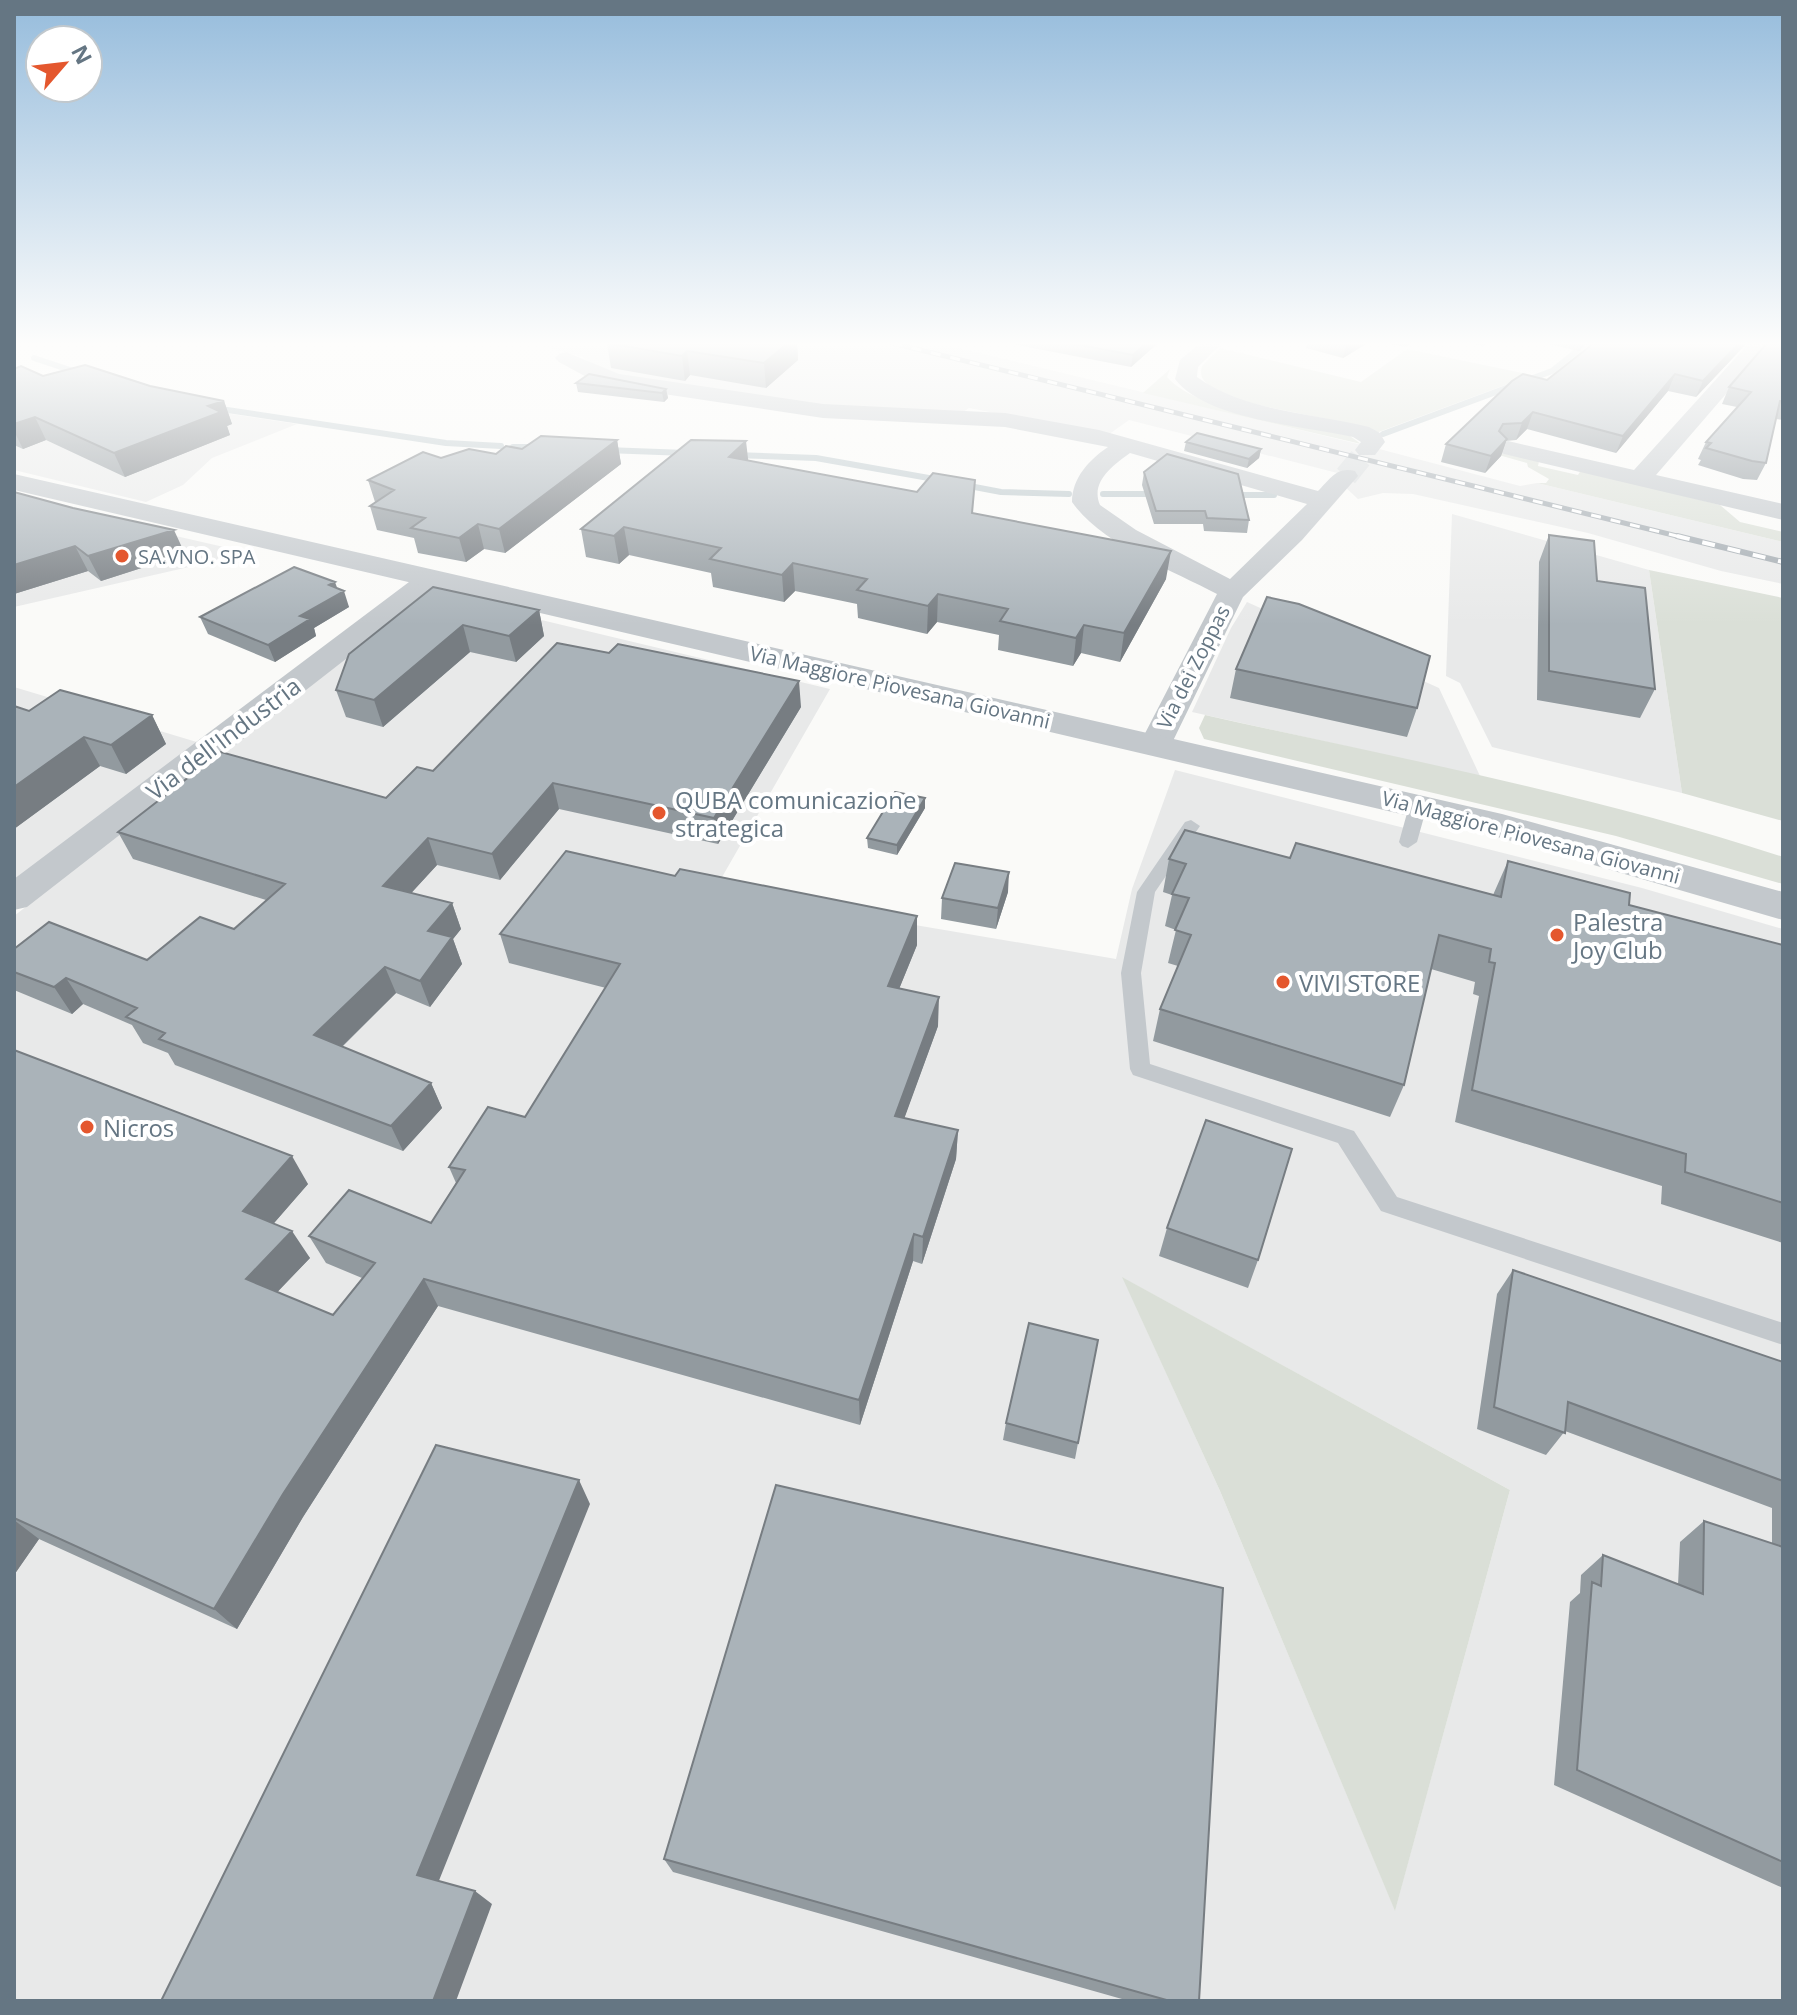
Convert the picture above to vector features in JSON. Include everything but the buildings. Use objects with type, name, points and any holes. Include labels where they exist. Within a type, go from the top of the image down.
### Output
[{"type":"street","points":[[1098,437],[1322,500]]},
{"type":"street","points":[[1367,450],[1373,442],[1370,437]]},
{"type":"street","points":[[1639,479],[1676,437]]},
{"type":"street","name":"Via dei Zoppas","points":[[1127,445],[1103,461],[1094,472],[1088,485],[1086,507],[1115,529],[1233,591]]},
{"type":"street","points":[[1508,448],[1783,512]]},
{"type":"street","name":"Via dei Zoppas","points":[[1155,745],[1219,612],[1233,591],[1293,534],[1346,476]]},
{"type":"street","name":"Via Maggiore Piovesana Giovanni","points":[[14,482],[1155,745],[1413,824],[1502,826],[1783,906]]},
{"type":"street","name":"Via dell'Industria","points":[[14,898],[431,579]]},
{"type":"lane","points":[[1191,826],[1146,892],[1131,973],[1140,1069],[1346,1137],[1389,1204],[1783,1334]]},
{"type":"shaded area","points":[[14,437],[264,437],[212,458],[183,485],[146,502],[14,470]]},
{"type":"shaded area","points":[[1196,437],[1329,437],[1520,486],[1537,483],[1783,542],[1783,584],[1721,571],[1588,533],[1413,494],[1383,493],[1358,499],[1345,487],[1357,478]]},
{"type":"shaded area","points":[[1331,437],[1351,437],[1361,444]]},
{"type":"shaded area","points":[[1460,444],[1539,461],[1538,466],[1578,475],[1581,470],[1720,505],[1740,522],[1783,532],[1783,542],[1537,483],[1546,483],[1549,479],[1528,467],[1527,463]]},
{"type":"shaded area","points":[[14,497],[71,512],[250,553],[14,607]]},
{"type":"shaded area","points":[[1452,514],[1649,570],[1682,793],[1492,747],[1460,683],[1446,676]]},
{"type":"shaded area","points":[[1649,570],[1783,598],[1783,821],[1682,793]]},
{"type":"shaded area","points":[[421,599],[458,600],[830,689],[714,891],[1116,959],[1132,889],[1175,770],[1642,888],[1783,929],[1783,2001],[14,2001],[14,916]],"holes":[[[1123,1278],[1510,1490],[1395,1910],[1220,1491]]]},
{"type":"shaded area","points":[[1247,602],[1439,688],[1480,776],[1192,712],[1231,628]]},
{"type":"shaded area","points":[[14,687],[200,743],[14,882]]},
{"type":"shaded area","points":[[1205,715],[1568,796],[1712,835],[1783,857],[1783,884],[1616,836],[1204,739],[1199,728]]},
{"type":"shaded area","points":[[1122,1277],[1510,1490],[1395,1911],[1220,1491]]},
{"type":"waterway","points":[[406,437],[501,446]]},
{"type":"waterway","points":[[513,447],[538,447]]},
{"type":"waterway","points":[[606,450],[686,453]]},
{"type":"waterway","points":[[734,455],[816,458],[940,480]]},
{"type":"waterway","points":[[964,485],[1001,492],[1069,494]]},
{"type":"waterway","points":[[1103,494],[1156,494]]},
{"type":"waterway","points":[[1232,495],[1274,495]]},
{"type":"tunnel","points":[[1346,476],[1367,450]]},
{"type":"railway","points":[[1274,437],[1685,538]]},
{"type":"railway","points":[[1677,536],[1783,562]]},
{"type":"place","name":"SA.VNO. SPA","points":[[122,556]]},
{"type":"place","name":"QUBA comunicazione strategica","points":[[659,813]]},
{"type":"place","name":"Palestra Joy Club","points":[[1557,935]]},
{"type":"place","name":"VIVI STORE","points":[[1283,982]]},
{"type":"place","name":"Nicros","points":[[87,1127]]}]
